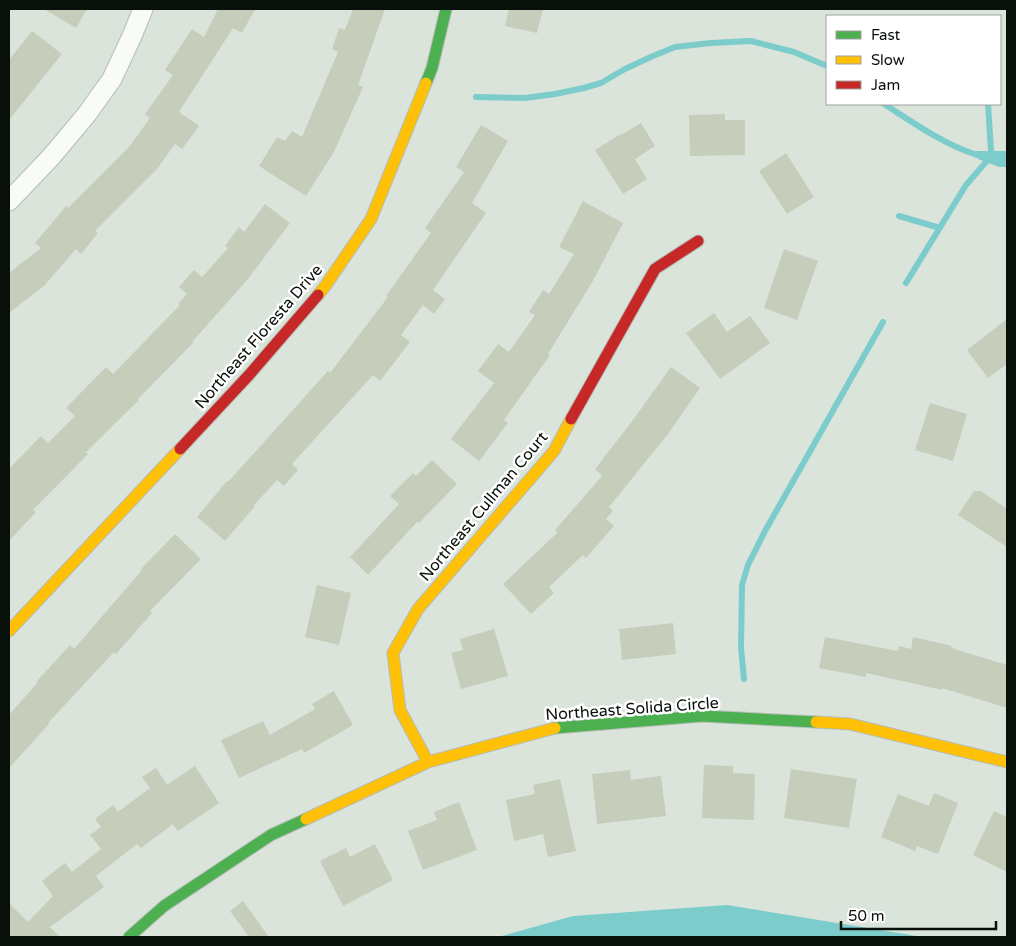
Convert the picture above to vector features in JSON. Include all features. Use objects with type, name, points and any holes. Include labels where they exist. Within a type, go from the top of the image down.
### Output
[{"type":"street","points":[[9,201],[87,114],[112,79],[143,9]]},
{"type":"street","name":"Northeast Floresta Drive","points":[[9,631],[249,376],[326,285],[371,219],[432,68],[446,9]]},
{"type":"street","name":"Northeast Cullman Court","points":[[428,762],[400,710],[394,653],[418,609],[554,451],[655,269],[698,241]]},
{"type":"street","name":"Northeast Solida Circle","points":[[129,937],[164,906],[271,835],[428,762],[552,728],[702,716],[850,724],[1007,762]]},
{"type":"water","points":[[976,151],[1007,151],[1007,167],[999,167],[978,159]]},
{"type":"water","points":[[727,905],[923,937],[498,937],[573,916]]},
{"type":"building","points":[[44,9],[87,9],[76,28]]},
{"type":"building","points":[[218,9],[255,9],[242,33],[233,28],[179,112],[199,126],[182,149],[175,144],[157,169],[95,231],[98,233],[81,254],[76,249],[45,285],[9,313],[9,273],[41,248],[35,243],[66,206],[68,208],[129,147],[150,118],[145,114],[173,75],[165,70],[192,29],[204,37]]},
{"type":"building","points":[[353,9],[385,9],[358,85],[363,87],[334,152],[306,196],[259,166],[277,137],[285,141],[292,131],[302,137],[338,52],[332,49],[339,28],[345,30]]},
{"type":"building","points":[[509,9],[543,9],[537,33],[505,26]]},
{"type":"building","points":[[32,31],[62,54],[9,120],[9,60]]},
{"type":"building","points":[[725,114],[725,120],[745,120],[745,155],[690,156],[689,115]]},
{"type":"building","points":[[641,123],[655,146],[635,159],[647,179],[623,194],[595,150]]},
{"type":"building","points":[[481,125],[508,141],[472,203],[486,213],[433,290],[445,299],[434,314],[423,305],[401,335],[410,342],[380,381],[373,375],[292,464],[298,470],[284,486],[277,480],[225,541],[197,517],[227,481],[328,371],[330,373],[388,297],[386,296],[431,233],[425,228],[464,172],[456,167]]},
{"type":"building","points":[[786,153],[814,197],[787,214],[759,171]]},
{"type":"building","points":[[583,201],[623,223],[594,279],[548,354],[550,355],[504,420],[508,423],[479,461],[451,439],[494,383],[478,371],[498,344],[509,352],[535,315],[529,312],[543,290],[549,294],[574,254],[559,247]]},
{"type":"building","points":[[265,204],[290,223],[248,279],[193,343],[86,452],[88,454],[33,510],[36,512],[9,541],[9,469],[41,436],[48,443],[75,416],[66,408],[106,367],[113,374],[180,305],[178,304],[187,294],[179,287],[194,270],[202,277],[228,248],[225,246],[239,227],[244,232]]},
{"type":"building","points":[[784,249],[818,261],[797,320],[764,308]]},
{"type":"building","points":[[714,313],[727,332],[750,316],[770,343],[720,379],[686,333]]},
{"type":"building","points":[[1007,319],[1007,364],[988,378],[967,350]]},
{"type":"building","points":[[671,367],[700,388],[668,434],[609,507],[613,511],[606,519],[614,526],[586,558],[583,555],[549,587],[554,593],[531,614],[503,584],[558,532],[555,530],[602,476],[595,469]]},
{"type":"building","points":[[930,403],[967,414],[953,461],[915,450]]},
{"type":"building","points":[[432,460],[457,484],[419,523],[417,522],[368,575],[350,557],[399,504],[390,496],[413,473],[416,476]]},
{"type":"building","points":[[974,491],[981,491],[1007,509],[1007,547],[958,515]]},
{"type":"building","points":[[175,534],[201,559],[150,611],[152,613],[116,654],[114,652],[9,768],[9,715],[70,645],[74,649],[141,569]]},
{"type":"building","points":[[317,585],[351,593],[339,645],[305,637]]},
{"type":"building","points":[[673,623],[676,654],[622,660],[619,629]]},
{"type":"building","points":[[494,629],[508,676],[461,689],[451,653],[463,650],[460,639]]},
{"type":"building","points":[[825,637],[898,651],[899,646],[911,649],[913,637],[952,646],[951,648],[1007,665],[1007,708],[942,688],[942,690],[866,673],[866,677],[819,668]]},
{"type":"building","points":[[334,691],[353,725],[304,753],[302,749],[239,778],[221,740],[263,721],[270,735],[315,709],[312,704]]},
{"type":"building","points":[[704,765],[733,766],[733,773],[755,774],[754,820],[702,818]]},
{"type":"building","points":[[195,766],[219,803],[178,831],[173,824],[141,848],[137,844],[96,876],[104,887],[50,927],[60,937],[9,937],[9,903],[28,922],[53,896],[42,881],[65,863],[72,872],[101,849],[90,835],[101,827],[95,819],[113,805],[118,812],[150,788],[142,777],[156,768],[167,785]]},
{"type":"building","points":[[791,769],[857,779],[849,828],[784,818]]},
{"type":"building","points":[[630,770],[631,780],[661,776],[666,816],[597,824],[592,774]]},
{"type":"building","points":[[560,779],[576,851],[548,857],[543,834],[514,841],[506,800],[535,794],[533,785]]},
{"type":"building","points":[[934,793],[958,803],[938,854],[917,846],[915,851],[881,837],[898,794],[929,806]]},
{"type":"building","points":[[459,802],[477,850],[423,870],[408,831],[437,820],[434,812]]},
{"type":"building","points":[[994,811],[1007,817],[1007,872],[973,855]]},
{"type":"building","points":[[375,844],[393,880],[343,906],[320,861],[346,848],[350,857]]},
{"type":"building","points":[[243,901],[269,937],[249,937],[230,911]]},
{"type":"waterway","points":[[476,97],[525,98],[584,88],[601,83],[625,69],[675,47],[711,43],[751,41],[794,52],[826,66]]},
{"type":"waterway","points":[[886,105],[941,139],[977,155]]},
{"type":"waterway","points":[[988,105],[991,151]]},
{"type":"waterway","points":[[906,283],[966,185],[986,162]]},
{"type":"waterway","points":[[899,216],[940,228]]},
{"type":"waterway","points":[[744,679],[741,648],[742,585],[748,565],[765,531],[883,322]]},
{"type":"traffic: fast","points":[[426,83],[432,68],[446,9]]},
{"type":"traffic: fast","points":[[555,728],[702,716],[816,722]]},
{"type":"traffic: fast","points":[[129,937],[164,906],[271,835],[306,819]]},
{"type":"traffic: slow","points":[[318,295],[371,219],[426,83]]},
{"type":"traffic: slow","points":[[428,762],[400,710],[393,653],[418,609],[554,451],[571,419]]},
{"type":"traffic: slow","points":[[9,631],[180,449]]},
{"type":"traffic: slow","points":[[816,722],[850,724],[1007,762]]},
{"type":"traffic: slow","points":[[306,819],[428,762],[555,728]]},
{"type":"traffic: jam","points":[[571,419],[655,269],[698,241]]},
{"type":"traffic: jam","points":[[180,449],[249,375],[318,295]]}]
